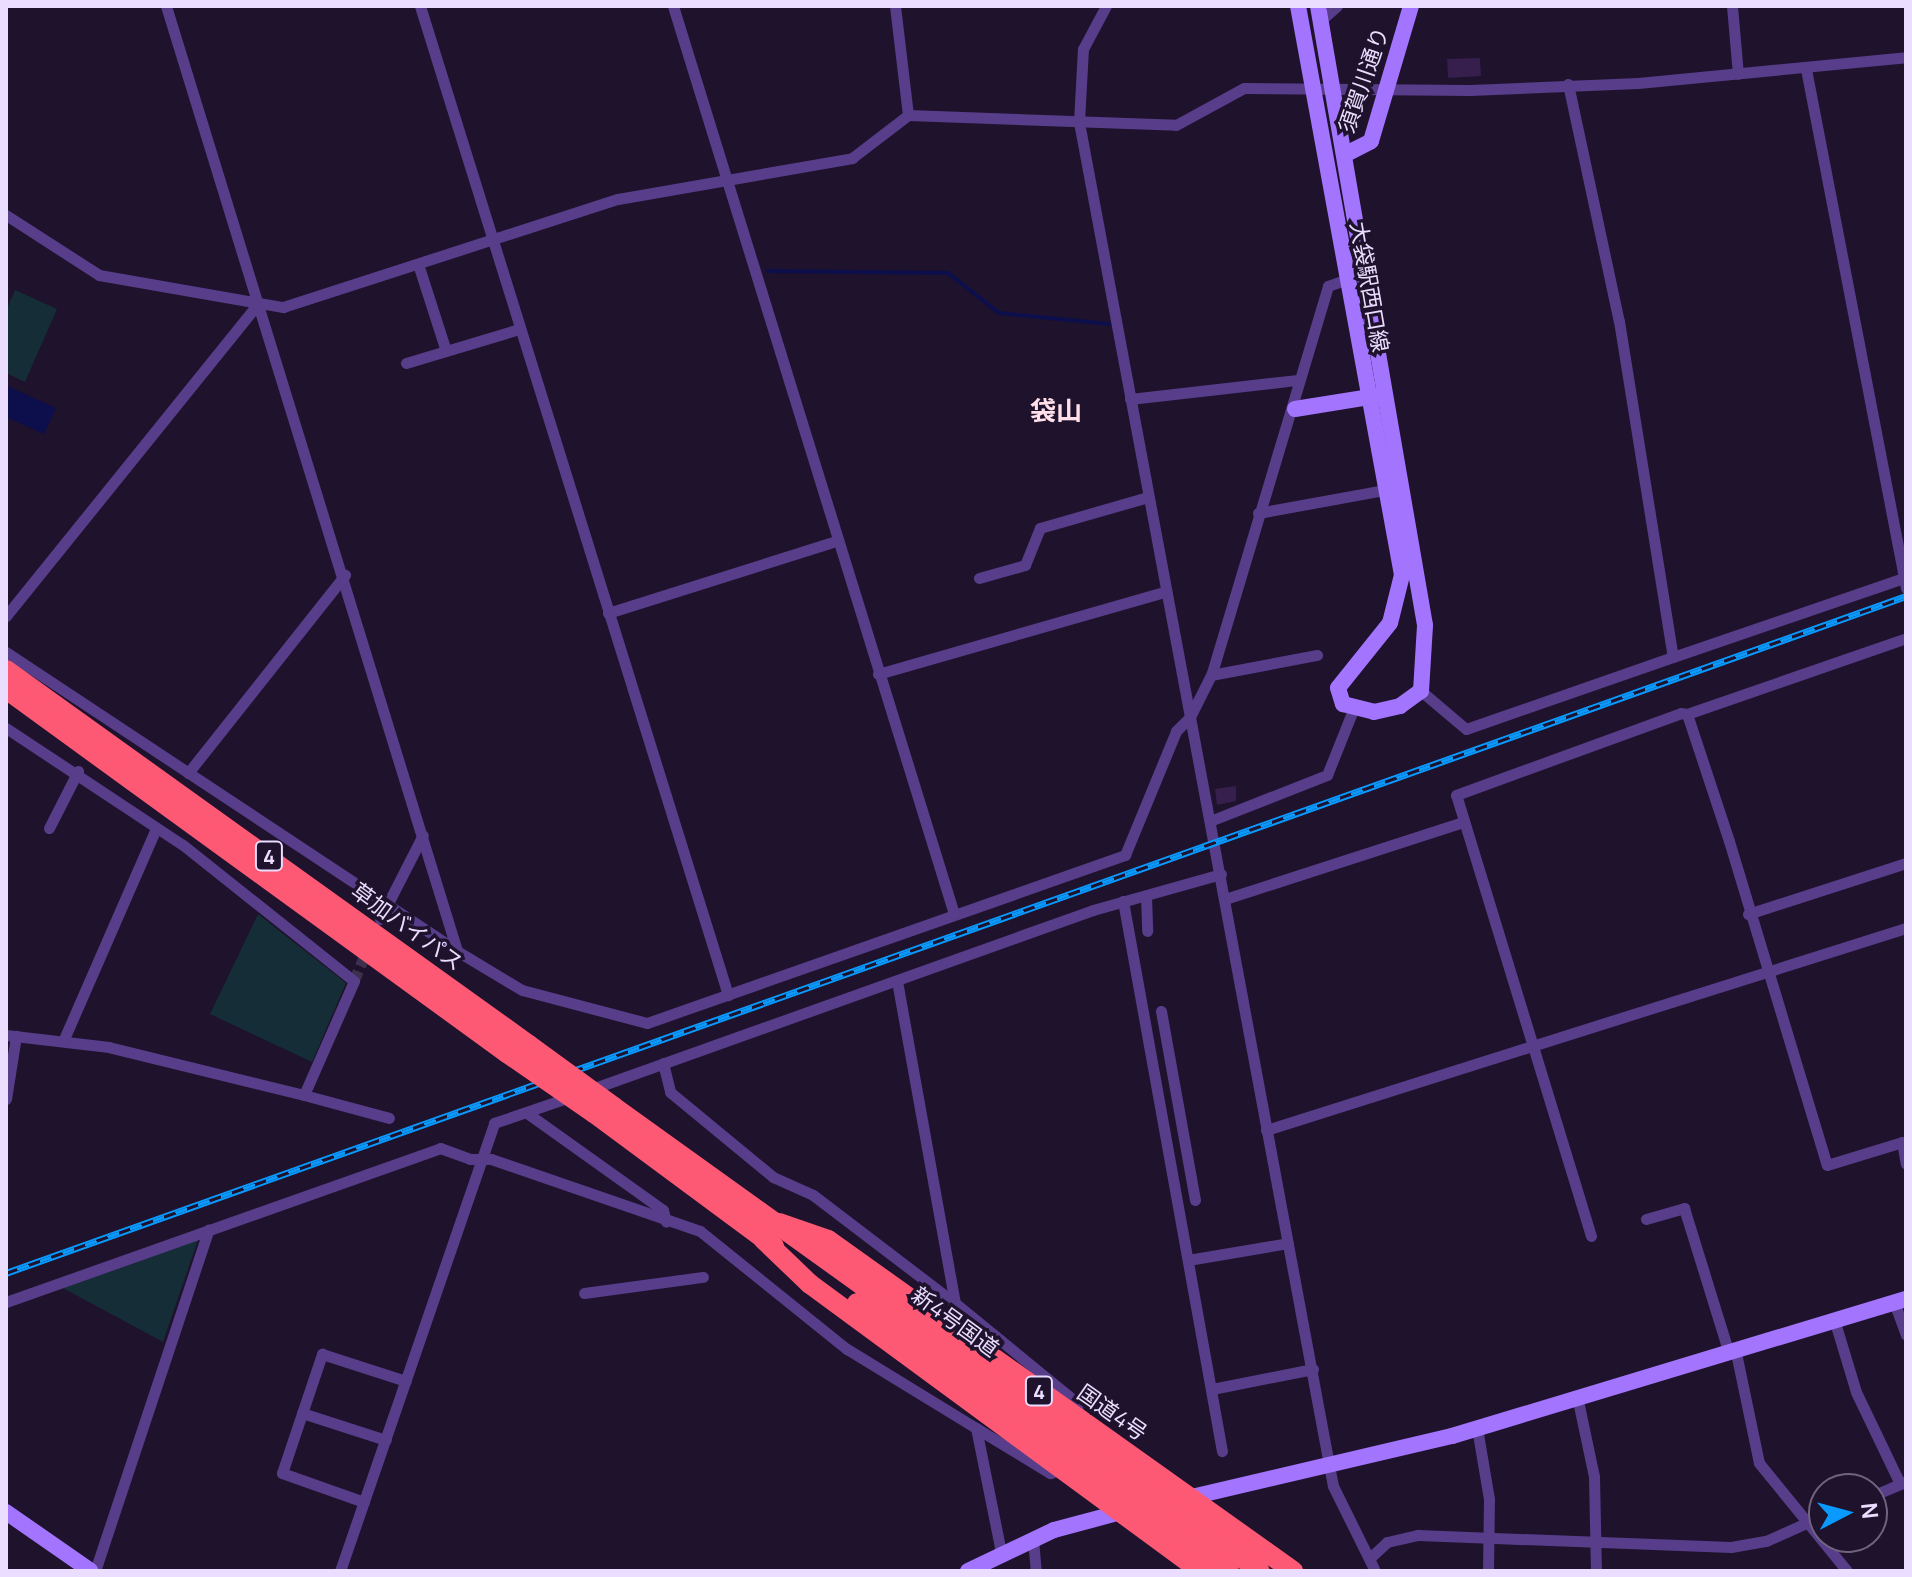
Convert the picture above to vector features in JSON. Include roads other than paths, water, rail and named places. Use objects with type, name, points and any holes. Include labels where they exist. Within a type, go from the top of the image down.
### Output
[{"type":"highway","name":"草加バイパス","points":[[6,670],[529,1045],[763,1239]]},
{"type":"highway","name":"草加バイパス","points":[[6,689],[507,1053],[604,1110],[779,1223]]},
{"type":"highway","name":"新4号国道","points":[[779,1223],[1229,1571]]},
{"type":"highway","name":"国道4号","points":[[779,1223],[828,1240],[1293,1571]]},
{"type":"highway","name":"新4号国道","points":[[763,1239],[1260,1571]]},
{"type":"highway","name":"4","points":[[763,1239],[810,1284],[1115,1513],[1201,1571]]},
{"type":"street","points":[[166,6],[345,575],[457,951]]},
{"type":"street","points":[[420,6],[728,995]]},
{"type":"street","points":[[673,6],[954,914]]},
{"type":"street","points":[[895,6],[908,115]]},
{"type":"street","points":[[1106,6],[1083,49],[1079,122],[1164,592],[1221,874],[1336,1496],[1371,1557],[1375,1571]]},
{"type":"street","name":"大袋駅西口線","points":[[1298,6],[1385,490],[1410,574]]},
{"type":"street","points":[[1320,13],[1337,6]]},
{"type":"street","name":"須賀川通り","points":[[1346,154],[1371,141],[1411,6]]},
{"type":"street","points":[[1732,6],[1738,74]]},
{"type":"street","name":"大袋駅西口線","points":[[1320,13],[1388,394],[1410,574]]},
{"type":"street","points":[[6,215],[99,275],[258,306],[283,307],[492,244],[618,199],[852,158],[908,115],[1176,125],[1216,109],[1244,88],[1388,90],[1568,84],[1806,69],[1906,57]]},
{"type":"street","points":[[1421,691],[1466,729],[1905,581],[1806,69]]},
{"type":"street","points":[[1568,84],[1619,321],[1673,657]]},
{"type":"street","points":[[419,267],[446,351]]},
{"type":"street","points":[[6,652],[390,903],[457,951],[522,990],[647,1023],[1125,855],[1176,731],[1190,717],[1211,675],[1285,421],[1295,409],[1298,380],[1328,286],[1345,280]]},
{"type":"street","points":[[6,616],[258,306]]},
{"type":"street","points":[[406,363],[519,329]]},
{"type":"street","points":[[1130,399],[1298,380]]},
{"type":"street","points":[[1295,409],[1388,394]]},
{"type":"street","points":[[1258,513],[1385,490]]},
{"type":"street","points":[[979,578],[1025,565],[1040,528],[1148,497]]},
{"type":"street","points":[[608,613],[837,541]]},
{"type":"street","points":[[1410,574],[1425,625],[1421,691]]},
{"type":"street","points":[[1410,574],[1390,623],[1340,682],[1339,697],[1353,710],[1400,706],[1421,691]]},
{"type":"street","points":[[188,773],[345,575]]},
{"type":"street","points":[[878,674],[1164,592]]},
{"type":"street","points":[[1390,623],[1425,625]]},
{"type":"street","points":[[1590,1231],[1530,1050],[1456,795],[1906,638]]},
{"type":"street","points":[[1211,675],[1317,655]]},
{"type":"street","points":[[1210,821],[1327,775],[1353,710]]},
{"type":"street","points":[[1687,714],[1766,976],[1776,988],[1827,1165],[1902,1142],[1906,1164]]},
{"type":"street","points":[[6,728],[78,771],[354,981],[304,1095]]},
{"type":"street","points":[[49,828],[78,771]]},
{"type":"street","points":[[1225,899],[1464,822]]},
{"type":"street","points":[[64,1039],[156,828]]},
{"type":"street","points":[[380,919],[423,835]]},
{"type":"street","points":[[1748,914],[1906,863]]},
{"type":"street","points":[[340,1571],[494,1123],[1123,901],[1221,874]]},
{"type":"street","points":[[1146,896],[1147,931]]},
{"type":"street","points":[[1123,901],[1222,1451]]},
{"type":"street","points":[[1266,1130],[1766,976],[1906,928]]},
{"type":"street","points":[[897,981],[955,1303]]},
{"type":"street","points":[[1161,1011],[1195,1200]]},
{"type":"street","points":[[6,1099],[11,1036],[64,1039],[389,1118]]},
{"type":"street","points":[[663,1063],[670,1092],[752,1161],[813,1195],[955,1303],[1076,1402],[1081,1421]]},
{"type":"street","points":[[1158,1093],[1175,1090]]},
{"type":"street","points":[[527,1113],[663,1210],[666,1222]]},
{"type":"street","points":[[6,1302],[440,1148],[700,1231],[722,1245],[756,1280],[847,1349],[1050,1473],[1059,1470]]},
{"type":"street","points":[[1646,1219],[1684,1208],[1732,1349],[1759,1463],[1847,1571]]},
{"type":"street","points":[[6,1512],[93,1571],[209,1229]]},
{"type":"street","points":[[1188,1260],[1288,1243]]},
{"type":"street","points":[[584,1293],[703,1277]]},
{"type":"street","points":[[968,1571],[1001,1552],[1033,1539],[1115,1513],[1330,1466],[1477,1428],[1900,1300],[1906,1335]]},
{"type":"street","points":[[1834,1319],[1856,1392],[1903,1483]]},
{"type":"street","points":[[364,1502],[282,1473],[322,1354],[406,1381]]},
{"type":"street","points":[[1212,1389],[1313,1369]]},
{"type":"street","points":[[1577,1396],[1594,1477],[1596,1571]]},
{"type":"street","points":[[302,1413],[386,1440]]},
{"type":"street","points":[[976,1428],[1001,1552]]},
{"type":"street","points":[[1477,1428],[1489,1499],[1488,1571]]},
{"type":"street","points":[[1371,1557],[1403,1536],[1731,1547],[1766,1541],[1807,1521]]},
{"type":"street","points":[[1033,1539],[1036,1571]]},
{"type":"waterway","points":[[768,271],[948,273],[999,313],[1109,324]]},
{"type":"tunnel","points":[[354,981],[368,948]]},
{"type":"railway","points":[[6,1273],[1906,596]]},
{"type":"district","name":"袋山","points":[[1056,411]]}]
